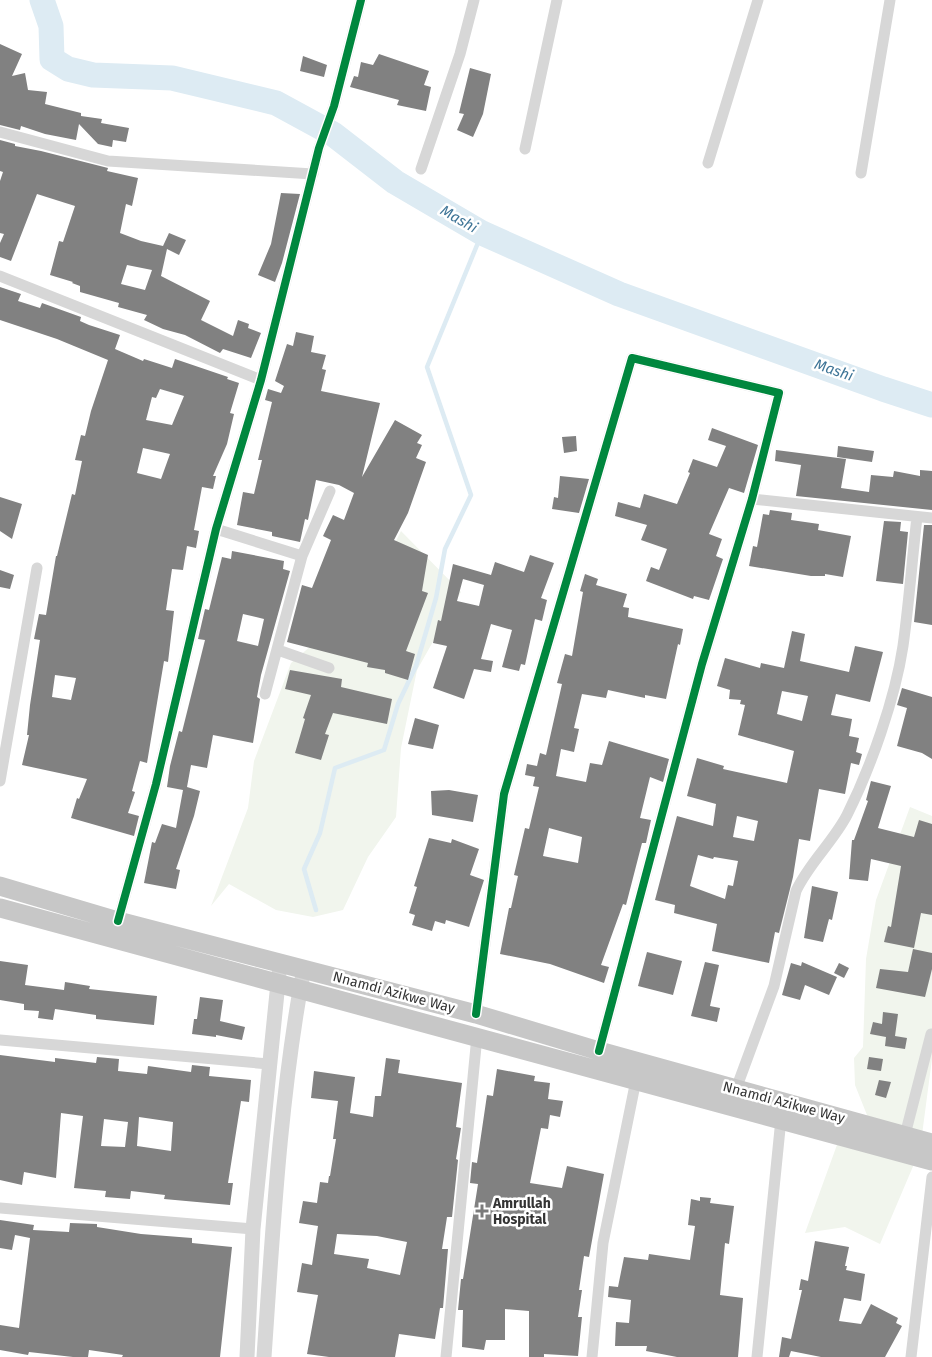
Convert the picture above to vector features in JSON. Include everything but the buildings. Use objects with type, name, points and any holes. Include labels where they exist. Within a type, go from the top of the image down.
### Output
[{"type":"highway","name":"Nnamdi Azikwe Way","points":[[0,886],[118,921],[476,1014],[599,1051],[932,1143]]},
{"type":"highway","name":"Nnamdi Azikwe Way","points":[[0,908],[932,1161]]},
{"type":"street","points":[[118,921],[156,784],[216,529],[261,380],[319,148],[334,106],[361,0]]},
{"type":"street","points":[[421,169],[460,54],[474,0]]},
{"type":"street","points":[[525,149],[557,0]]},
{"type":"street","points":[[708,163],[758,0]]},
{"type":"street","points":[[861,172],[890,0]]},
{"type":"street","points":[[0,132],[108,161],[313,174]]},
{"type":"street","points":[[0,276],[261,380]]},
{"type":"street","points":[[476,1014],[504,794],[632,358],[779,393],[752,498],[702,664],[599,1051]]},
{"type":"street","points":[[265,694],[302,556],[330,491]]},
{"type":"street","points":[[752,498],[932,518]]},
{"type":"street","points":[[736,1089],[774,986],[796,891],[803,877],[834,837],[847,815],[884,722],[903,647],[917,517]]},
{"type":"street","points":[[216,529],[302,556]]},
{"type":"street","points":[[0,781],[37,568]]},
{"type":"street","points":[[278,650],[329,668]]},
{"type":"street","points":[[247,1357],[253,1229],[279,962]]},
{"type":"street","points":[[264,1357],[287,1064],[304,968]]},
{"type":"street","points":[[905,1135],[931,1034]]},
{"type":"street","points":[[446,1357],[477,1036]]},
{"type":"street","points":[[0,1040],[269,1064]]},
{"type":"street","points":[[592,1357],[603,1243],[636,1080]]},
{"type":"street","points":[[757,1357],[781,1119]]},
{"type":"street","points":[[911,1357],[932,1177]]},
{"type":"street","points":[[0,1208],[253,1229]]},
{"type":"shaded area","points":[[401,531],[461,592],[417,670],[401,748],[396,817],[368,857],[343,910],[313,917],[276,910],[229,884],[211,906],[248,808],[254,761],[291,663],[368,597]]},
{"type":"shaded area","points":[[910,807],[932,816],[932,1059],[920,1150],[880,1244],[845,1227],[805,1233],[846,1120],[869,1120],[855,1085],[854,1058],[863,1047],[866,959],[876,900]]},
{"type":"waterway","name":"Mashi","points":[[42,0],[51,26],[52,59],[68,69],[93,75],[172,78],[276,103],[333,134],[395,182],[482,233],[619,294],[932,405]]},
{"type":"waterway","points":[[316,910],[304,869],[320,833],[335,768],[384,750],[398,704],[416,666],[436,598],[445,549],[471,495],[427,367],[482,233]]},
{"type":"cycle path","points":[[118,921],[156,784],[216,529],[261,380],[319,148],[334,106],[361,0]]},
{"type":"cycle path","points":[[476,1014],[504,794],[632,358],[779,393],[752,499],[702,664],[599,1051]]},
{"type":"place","name":"Amrullah Hospital","points":[[482,1211]]}]
